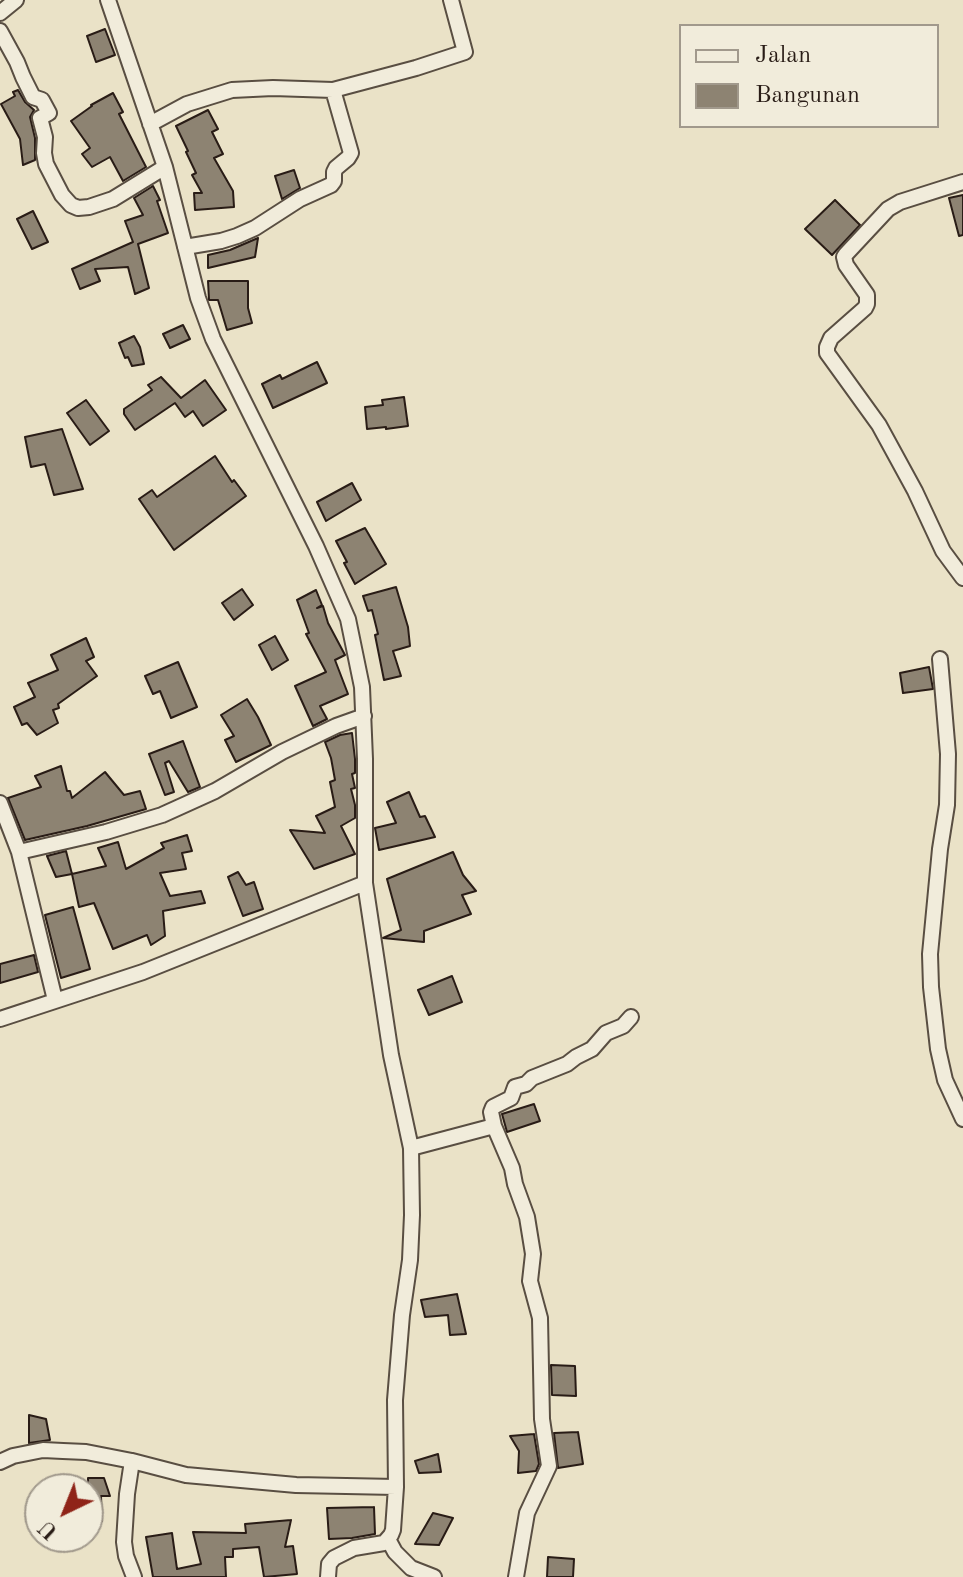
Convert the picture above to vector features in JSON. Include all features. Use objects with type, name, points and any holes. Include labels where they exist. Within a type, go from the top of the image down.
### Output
[{"type":"street","points":[[0,13],[16,0]]},
{"type":"street","points":[[108,0],[165,167],[198,298],[213,339],[316,546],[348,619],[362,687],[365,883],[391,1055],[411,1148],[411,1245],[395,1400],[393,1530],[384,1543],[354,1548],[334,1558],[329,1564],[328,1577]]},
{"type":"street","points":[[150,124],[187,104],[232,90],[333,90],[465,52],[451,0]]},
{"type":"street","points":[[0,31],[33,97],[42,100],[49,113],[40,118],[45,130],[46,164],[62,195],[71,205],[89,207],[113,199],[165,167]]},
{"type":"street","points":[[185,247],[237,236],[300,199],[331,185],[336,168],[351,153],[333,90]]},
{"type":"street","points":[[963,182],[900,202],[888,209],[846,254],[846,265],[867,295],[867,304],[831,338],[827,347],[827,353],[879,425],[943,551],[963,578]]},
{"type":"street","points":[[940,659],[948,754],[947,805],[930,954],[931,987],[945,1080],[963,1119]]},
{"type":"street","points":[[19,852],[106,832],[162,815],[215,791],[293,747],[364,716]]},
{"type":"street","points":[[0,803],[19,852],[55,1000]]},
{"type":"street","points":[[0,1019],[143,972],[365,883]]},
{"type":"street","points":[[516,1577],[527,1513],[549,1466],[542,1419],[540,1318],[530,1281],[533,1254],[530,1235],[512,1168],[491,1112],[493,1107],[511,1098],[515,1087],[559,1068],[592,1049],[606,1033],[623,1026],[631,1017]]},
{"type":"street","points":[[411,1148],[494,1126]]},
{"type":"street","points":[[0,1462],[43,1450],[86,1452],[186,1475],[296,1485],[396,1487]]},
{"type":"street","points":[[132,1461],[124,1542],[134,1577]]},
{"type":"street","points":[[388,1539],[395,1552],[411,1568],[434,1577]]},
{"type":"building","points":[[105,29],[115,55],[96,62],[87,36]]},
{"type":"building","points":[[18,90],[34,110],[30,117],[35,138],[35,160],[23,165],[20,139],[1,104],[15,96],[13,92]]},
{"type":"building","points":[[113,93],[123,112],[119,114],[146,167],[123,181],[110,157],[92,167],[82,154],[90,148],[71,121]]},
{"type":"building","points":[[208,110],[218,129],[212,132],[223,154],[214,158],[233,191],[234,207],[195,210],[194,193],[202,193],[192,175],[196,173],[176,126]]},
{"type":"building","points":[[294,170],[300,188],[282,199],[275,176]]},
{"type":"building","points":[[153,186],[160,200],[157,201],[168,233],[138,244],[149,288],[135,294],[128,267],[95,269],[100,281],[80,289],[72,269],[133,242],[125,221],[143,215],[134,198]]},
{"type":"building","points":[[963,195],[963,235],[959,236],[949,198]]},
{"type":"building","points":[[835,200],[860,225],[832,255],[805,229]]},
{"type":"building","points":[[33,211],[48,242],[32,249],[17,219]]},
{"type":"building","points":[[258,238],[255,257],[208,268],[208,255]]},
{"type":"building","points":[[208,281],[248,281],[248,308],[252,323],[227,330],[218,300],[209,300]]},
{"type":"building","points":[[183,325],[190,339],[170,348],[163,334]]},
{"type":"building","points":[[134,336],[144,364],[132,366],[119,343]]},
{"type":"building","points":[[317,362],[327,383],[273,408],[262,384],[280,375],[282,379]]},
{"type":"building","points":[[161,377],[181,398],[205,380],[226,410],[203,426],[193,411],[185,417],[175,403],[135,430],[124,409],[152,390],[148,385]]},
{"type":"building","points":[[404,397],[408,426],[367,429],[365,407],[383,405],[382,400]]},
{"type":"building","points":[[86,400],[109,431],[90,445],[67,413]]},
{"type":"building","points":[[62,429],[83,489],[54,495],[45,464],[31,467],[25,437]]},
{"type":"building","points":[[215,456],[232,482],[234,480],[246,496],[174,550],[139,499],[152,490],[157,497]]},
{"type":"building","points":[[352,483],[361,500],[326,521],[317,502]]},
{"type":"building","points":[[365,528],[386,564],[355,584],[336,541]]},
{"type":"building","points":[[396,587],[408,627],[410,646],[393,651],[401,676],[384,680],[372,610],[368,611],[363,596]]},
{"type":"building","points":[[242,589],[253,605],[234,620],[222,603]]},
{"type":"building","points":[[316,590],[322,605],[317,608],[323,606],[328,623],[345,655],[335,660],[348,694],[320,706],[327,719],[313,726],[295,686],[326,672],[306,634],[309,633],[297,600]]},
{"type":"building","points":[[275,636],[288,660],[272,670],[259,645]]},
{"type":"building","points":[[86,638],[94,657],[86,661],[97,676],[58,704],[59,708],[53,710],[58,723],[37,735],[27,723],[22,725],[14,707],[35,697],[28,683],[58,670],[51,655]]},
{"type":"building","points":[[178,662],[197,707],[171,718],[160,691],[153,694],[145,676]]},
{"type":"building","points":[[929,667],[933,689],[903,693],[900,673]]},
{"type":"building","points":[[247,699],[271,745],[236,762],[225,740],[234,736],[221,715]]},
{"type":"building","points":[[352,733],[355,788],[351,789],[355,818],[341,826],[355,854],[314,869],[290,830],[325,833],[316,816],[335,807],[330,782],[335,780],[325,742]]},
{"type":"building","points":[[183,741],[200,787],[188,792],[169,761],[165,763],[174,792],[165,795],[149,754]]},
{"type":"building","points":[[61,766],[67,791],[70,791],[72,798],[105,772],[124,795],[140,791],[146,809],[25,840],[8,798],[41,787],[35,776]]},
{"type":"building","points":[[409,792],[420,817],[425,816],[435,837],[379,850],[375,828],[396,823],[387,802]]},
{"type":"building","points":[[187,835],[192,851],[182,853],[186,869],[160,873],[170,896],[201,891],[205,903],[163,911],[165,936],[151,945],[147,935],[113,949],[94,903],[79,907],[72,874],[106,866],[98,848],[118,842],[126,869],[164,848],[161,843]]},
{"type":"building","points":[[66,851],[72,874],[56,877],[47,856]]},
{"type":"building","points":[[453,852],[463,875],[476,891],[462,895],[471,914],[424,931],[424,942],[383,938],[401,930],[387,879]]},
{"type":"building","points":[[238,872],[246,885],[254,882],[263,909],[243,916],[228,877]]},
{"type":"building","points":[[73,907],[90,969],[61,978],[45,915]]},
{"type":"building","points":[[34,955],[38,972],[0,983],[0,964]]},
{"type":"building","points":[[452,976],[462,1002],[429,1015],[418,990]]},
{"type":"building","points":[[534,1104],[540,1121],[507,1132],[502,1114]]},
{"type":"building","points":[[457,1294],[466,1334],[450,1335],[448,1315],[425,1317],[421,1300]]},
{"type":"building","points":[[551,1365],[575,1366],[576,1396],[552,1395]]},
{"type":"building","points":[[29,1415],[46,1419],[50,1440],[29,1443]]},
{"type":"building","points":[[578,1432],[583,1464],[558,1468],[554,1433]]},
{"type":"building","points":[[534,1434],[539,1464],[536,1471],[518,1473],[519,1451],[510,1436]]},
{"type":"building","points":[[438,1454],[441,1472],[419,1473],[415,1461]]},
{"type":"building","points":[[104,1478],[110,1496],[104,1496]]},
{"type":"building","points":[[374,1507],[375,1534],[329,1539],[327,1508]]},
{"type":"building","points":[[433,1513],[453,1518],[439,1545],[415,1544]]},
{"type":"building","points":[[291,1520],[285,1547],[293,1546],[297,1574],[264,1577],[259,1547],[233,1549],[233,1557],[225,1557],[226,1577],[153,1577],[146,1537],[172,1533],[177,1569],[201,1564],[193,1532],[246,1533],[245,1524]]},
{"type":"building","points":[[548,1557],[574,1559],[573,1577],[547,1577]]}]
